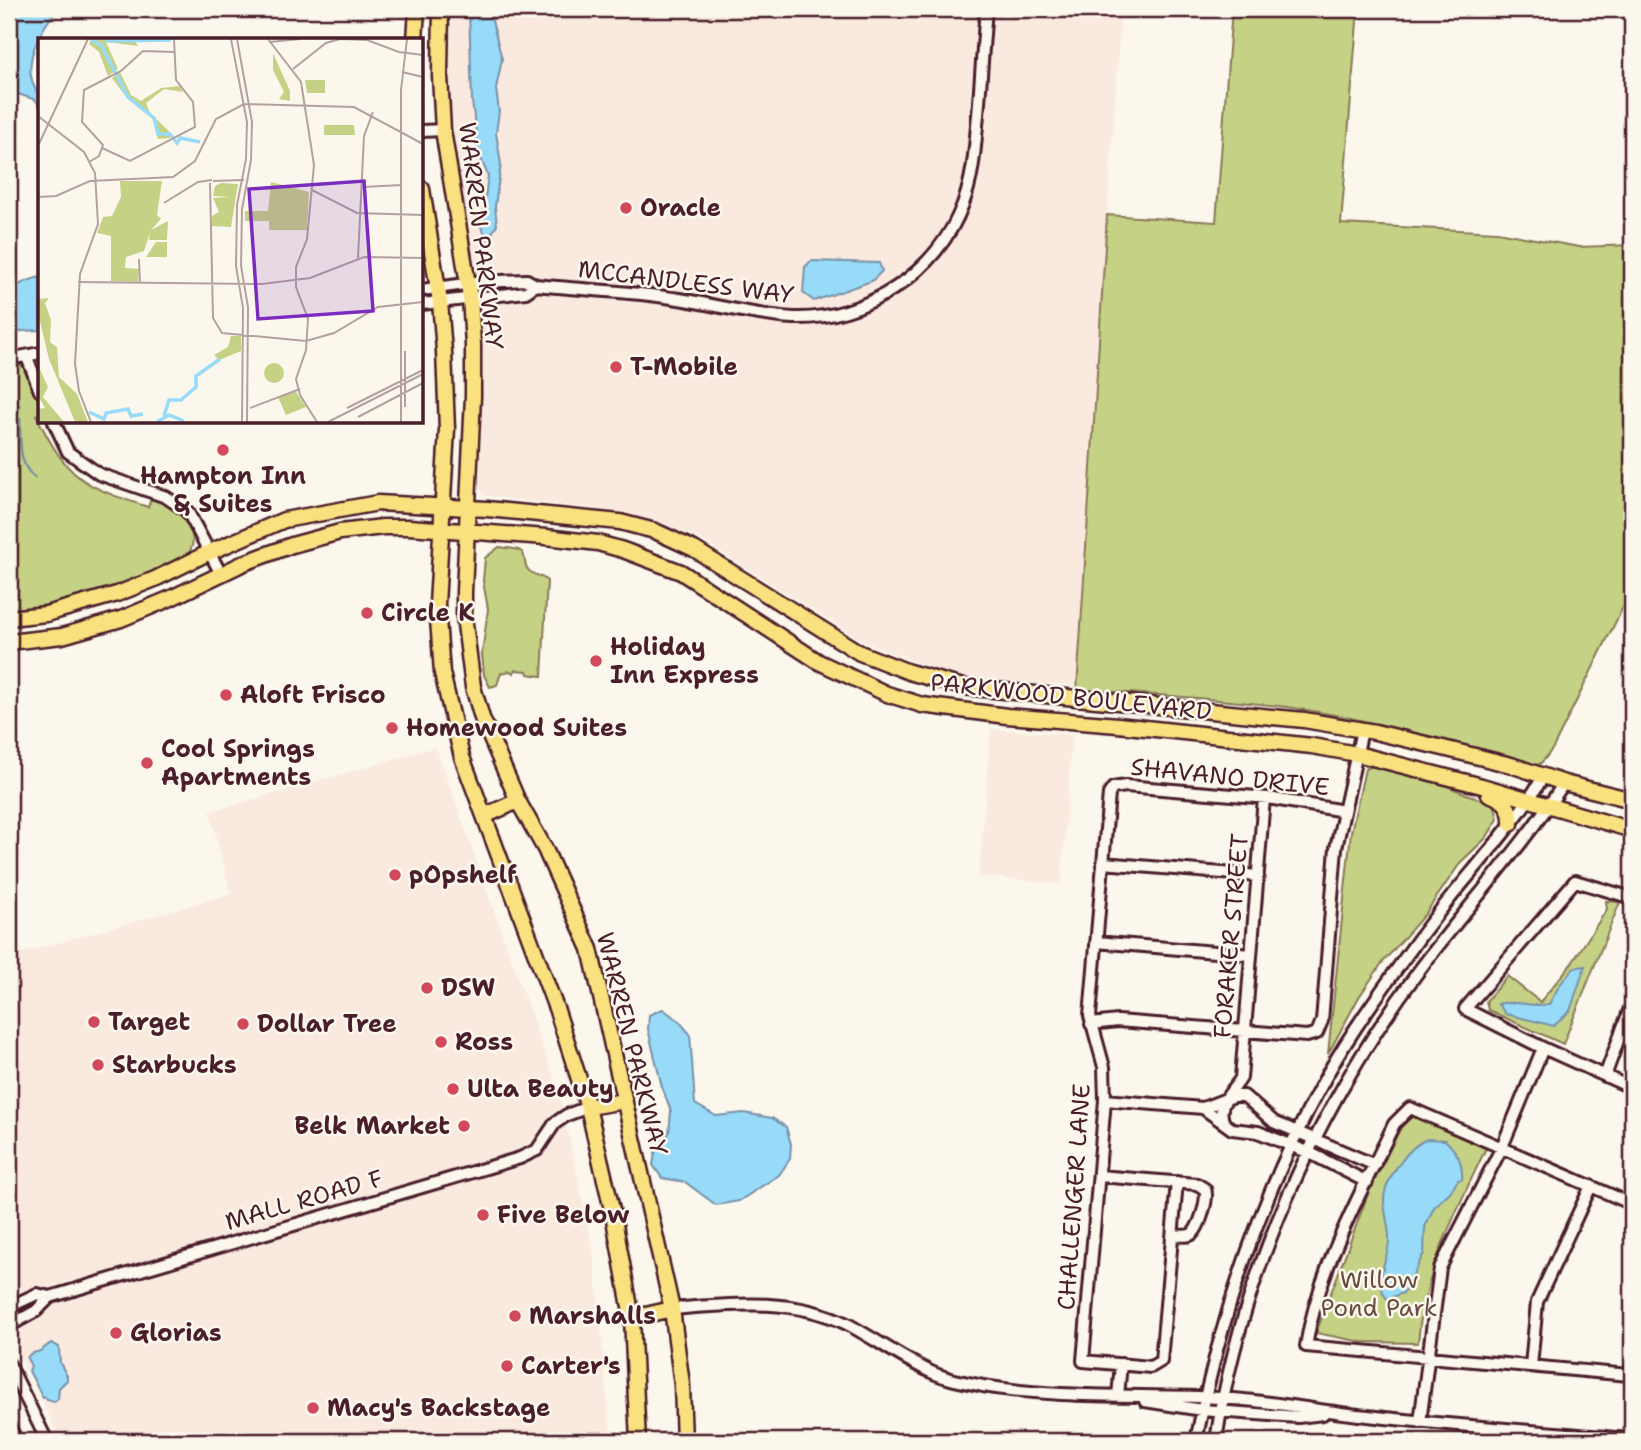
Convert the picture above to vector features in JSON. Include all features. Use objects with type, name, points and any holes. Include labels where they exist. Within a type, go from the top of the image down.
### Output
[{"type":"main road","points":[[415,38],[418,9]]},
{"type":"main road","name":"WARREN PARKWAY","points":[[441,9],[440,76],[443,130],[470,298],[474,371],[464,616],[473,687],[490,740],[518,801],[545,849],[590,949],[672,1309],[682,1385],[684,1441]]},
{"type":"main road","name":"WARREN PARKWAY","points":[[424,201],[439,295],[447,429],[436,604],[442,673],[458,745],[557,1011],[588,1107],[632,1318],[638,1441]]},
{"type":"main road","name":"PARKWOOD BOULEVARD","points":[[9,618],[46,614],[117,594],[284,520],[364,504],[467,507],[564,515],[620,522],[655,531],[694,549],[860,653],[919,675],[963,687],[1304,720],[1362,730],[1511,765],[1543,777],[1632,800]]},
{"type":"main road","name":"PARKWOOD BOULEVARD","points":[[9,642],[62,636],[111,623],[292,545],[340,533],[383,527],[466,530],[598,543],[681,572],[846,676],[887,694],[922,705],[1058,721],[1276,741],[1357,754],[1529,799],[1632,830]]},
{"type":"main road","points":[[681,572],[694,549]]},
{"type":"main road","points":[[846,676],[860,653]]},
{"type":"main road","points":[[1058,721],[1059,695]]},
{"type":"main road","points":[[1466,782],[1505,803],[1512,817],[1511,824]]},
{"type":"main road","points":[[484,817],[518,801]]},
{"type":"main road","points":[[588,1107],[624,1101]]},
{"type":"main road","points":[[632,1318],[672,1309]]},
{"type":"street","name":"MCCANDLESS WAY","points":[[439,295],[467,282],[527,280],[536,285],[678,299],[750,313],[798,318],[845,312],[883,296],[906,281],[926,263],[943,242],[963,204],[974,156],[986,9]]},
{"type":"street","points":[[424,131],[443,130]]},
{"type":"street","name":"MCCANDLESS WAY","points":[[439,295],[470,298],[526,292],[536,285]]},
{"type":"street","points":[[424,291],[439,295]]},
{"type":"street","points":[[424,303],[439,295]]},
{"type":"street","points":[[9,359],[38,353]]},
{"type":"street","points":[[27,356],[38,386]]},
{"type":"street","points":[[55,424],[68,452],[99,474],[166,497],[188,512],[221,574]]},
{"type":"street","points":[[1091,1024],[1118,1021],[1307,1037],[1317,1033],[1322,1021],[1334,868],[1362,730]]},
{"type":"street","points":[[1196,1441],[1217,1347],[1250,1244],[1292,1145],[1329,1073],[1419,939],[1511,824],[1543,777]]},
{"type":"street","points":[[1216,1441],[1222,1398],[1241,1325],[1258,1274],[1285,1206],[1348,1079],[1418,971],[1564,783]]},
{"type":"street","name":"SHAVANO DRIVE","points":[[1113,788],[1126,786],[1264,798],[1344,811]]},
{"type":"street","name":"CHALLENGER LANE","points":[[1113,788],[1108,800],[1090,1005],[1091,1024],[1104,1067],[1105,1100],[1083,1361],[1121,1364]]},
{"type":"street","name":"FORAKER STREET","points":[[1252,1103],[1241,1078],[1264,798]]},
{"type":"street","points":[[1102,863],[1258,876]]},
{"type":"street","points":[[1632,898],[1575,881],[1465,1009],[1632,1088]]},
{"type":"street","points":[[1096,942],[1251,955]]},
{"type":"street","points":[[1605,1076],[1632,1003]]},
{"type":"street","points":[[1420,1422],[1440,1268],[1502,1147],[1543,1048]]},
{"type":"street","points":[[1224,1123],[1220,1110],[1241,1078]]},
{"type":"street","points":[[1105,1100],[1203,1108],[1239,1096],[1252,1103],[1271,1120],[1375,1165]]},
{"type":"street","points":[[1241,1130],[1254,1120],[1255,1110],[1252,1103]]},
{"type":"street","name":"MALL ROAD F","points":[[9,1326],[36,1311],[50,1297],[520,1158],[537,1150],[555,1123],[588,1107]]},
{"type":"street","points":[[1203,1108],[1232,1129],[1254,1130],[1310,1153],[1367,1182]]},
{"type":"street","points":[[1631,1371],[1531,1366],[1307,1346],[1310,1326],[1335,1247],[1394,1124],[1410,1108],[1632,1204]]},
{"type":"street","points":[[1099,1176],[1202,1186],[1208,1196],[1193,1234],[1173,1235]]},
{"type":"street","points":[[1118,1396],[1121,1364],[1151,1367],[1158,1364],[1163,1356],[1177,1182]]},
{"type":"street","points":[[1531,1366],[1537,1301],[1591,1186]]},
{"type":"street","name":"MALL ROAD F","points":[[9,1307],[37,1294],[50,1297]]},
{"type":"street","points":[[672,1309],[738,1303],[777,1305],[808,1311],[846,1324],[927,1371],[951,1380],[1011,1390],[1222,1398],[1558,1437],[1632,1438]]},
{"type":"street","points":[[9,1364],[47,1441]]},
{"type":"street","points":[[1118,1396],[1202,1410],[1298,1416],[1337,1413]]},
{"type":"street","points":[[9,1426],[17,1441]]},
{"type":"shaded area","points":[[453,9],[1121,9],[1076,685],[964,681],[863,641],[695,536],[621,512],[486,496],[475,481],[480,367],[478,318],[447,77]]},
{"type":"shaded area","points":[[991,729],[1072,735],[1061,884],[979,876]]},
{"type":"shaded area","points":[[436,747],[561,1099],[594,1254],[611,1441],[61,1441],[9,1332],[9,957],[231,894],[210,812]]},
{"type":"green space","points":[[1232,9],[1358,9],[1341,224],[1497,232],[1579,247],[1632,245],[1632,589],[1553,748],[1536,766],[1527,767],[1412,732],[1324,713],[1240,702],[1077,689],[1107,215],[1216,222]]},
{"type":"green space","points":[[9,367],[25,367],[38,396],[38,424],[41,424],[57,453],[78,477],[106,492],[148,507],[152,496],[163,501],[181,516],[190,529],[193,541],[192,548],[185,557],[126,584],[88,597],[9,609]]},
{"type":"green space","points":[[499,547],[522,552],[529,571],[547,581],[542,676],[528,674],[527,671],[510,671],[501,673],[497,685],[490,687],[484,675],[482,654],[488,609],[483,581],[485,558]]},
{"type":"green space","points":[[1373,766],[1444,785],[1492,804],[1498,819],[1486,838],[1461,862],[1425,914],[1382,963],[1359,997],[1328,1054],[1351,832],[1365,769]]},
{"type":"green space","points":[[1606,901],[1620,902],[1563,1044],[1488,1010],[1486,1001],[1507,976],[1540,1002],[1572,963],[1607,909]]},
{"type":"green space","name":"Willow Pond Park","points":[[1413,1116],[1486,1148],[1453,1218],[1434,1267],[1421,1317],[1418,1343],[1362,1342],[1316,1333],[1368,1194],[1401,1127]]},
{"type":"water","points":[[9,9],[57,9],[38,38],[30,67],[38,104],[36,100],[9,91]]},
{"type":"water","points":[[469,9],[497,9],[492,21],[502,59],[496,89],[499,111],[496,133],[501,164],[495,206],[497,225],[488,239],[481,227],[488,176],[478,151],[472,101]]},
{"type":"water","points":[[811,261],[879,263],[882,271],[872,281],[814,301],[803,293],[805,267]]},
{"type":"water","points":[[38,278],[38,330],[9,332],[10,295],[13,289]]},
{"type":"water","points":[[1585,966],[1570,1011],[1554,1026],[1506,1014],[1498,1004],[1549,1004],[1561,983],[1574,968]]},
{"type":"water","points":[[663,1009],[690,1034],[695,1104],[716,1116],[744,1113],[772,1118],[786,1127],[791,1144],[790,1159],[779,1175],[739,1201],[716,1205],[685,1182],[662,1178],[653,1165],[656,1148],[669,1133],[671,1111],[662,1087],[648,1029],[649,1015]]},
{"type":"water","points":[[1427,1139],[1445,1140],[1449,1144],[1460,1162],[1462,1179],[1458,1180],[1434,1207],[1425,1227],[1424,1253],[1411,1279],[1412,1284],[1403,1293],[1387,1299],[1381,1285],[1389,1242],[1385,1191],[1393,1173],[1406,1156]]},
{"type":"water","points":[[51,1343],[59,1347],[60,1363],[67,1376],[67,1380],[59,1388],[58,1399],[54,1402],[43,1398],[29,1371],[31,1366],[27,1358]]},
{"type":"waterway","points":[[18,412],[19,405]]},
{"type":"waterway","points":[[20,419],[20,443],[25,466],[35,478]]},
{"type":"place","name":"Oracle","points":[[626,208]]},
{"type":"place","name":"T-Mobile","points":[[616,367]]},
{"type":"place","name":"Hampton Inn & Suites","points":[[223,450]]},
{"type":"place","name":"Circle K","points":[[367,613]]},
{"type":"place","name":"Holiday Inn Express","points":[[596,661]]},
{"type":"place","name":"Aloft Frisco","points":[[226,695]]},
{"type":"place","name":"Homewood Suites","points":[[392,728]]},
{"type":"place","name":"Cool Springs Apartments","points":[[147,763]]},
{"type":"place","name":"pOpshelf","points":[[395,875]]},
{"type":"place","name":"DSW","points":[[427,988]]},
{"type":"place","name":"Target","points":[[94,1022]]},
{"type":"place","name":"Dollar Tree","points":[[243,1024]]},
{"type":"place","name":"Ross","points":[[441,1042]]},
{"type":"place","name":"Starbucks","points":[[98,1065]]},
{"type":"place","name":"Ulta Beauty","points":[[453,1089]]},
{"type":"place","name":"Belk Market","points":[[464,1126]]},
{"type":"place","name":"Five Below","points":[[483,1215]]},
{"type":"place","name":"Marshalls","points":[[515,1316]]},
{"type":"place","name":"Glorias","points":[[116,1333]]},
{"type":"place","name":"Carter's","points":[[507,1366]]},
{"type":"place","name":"Macy's Backstage","points":[[313,1408]]}]
